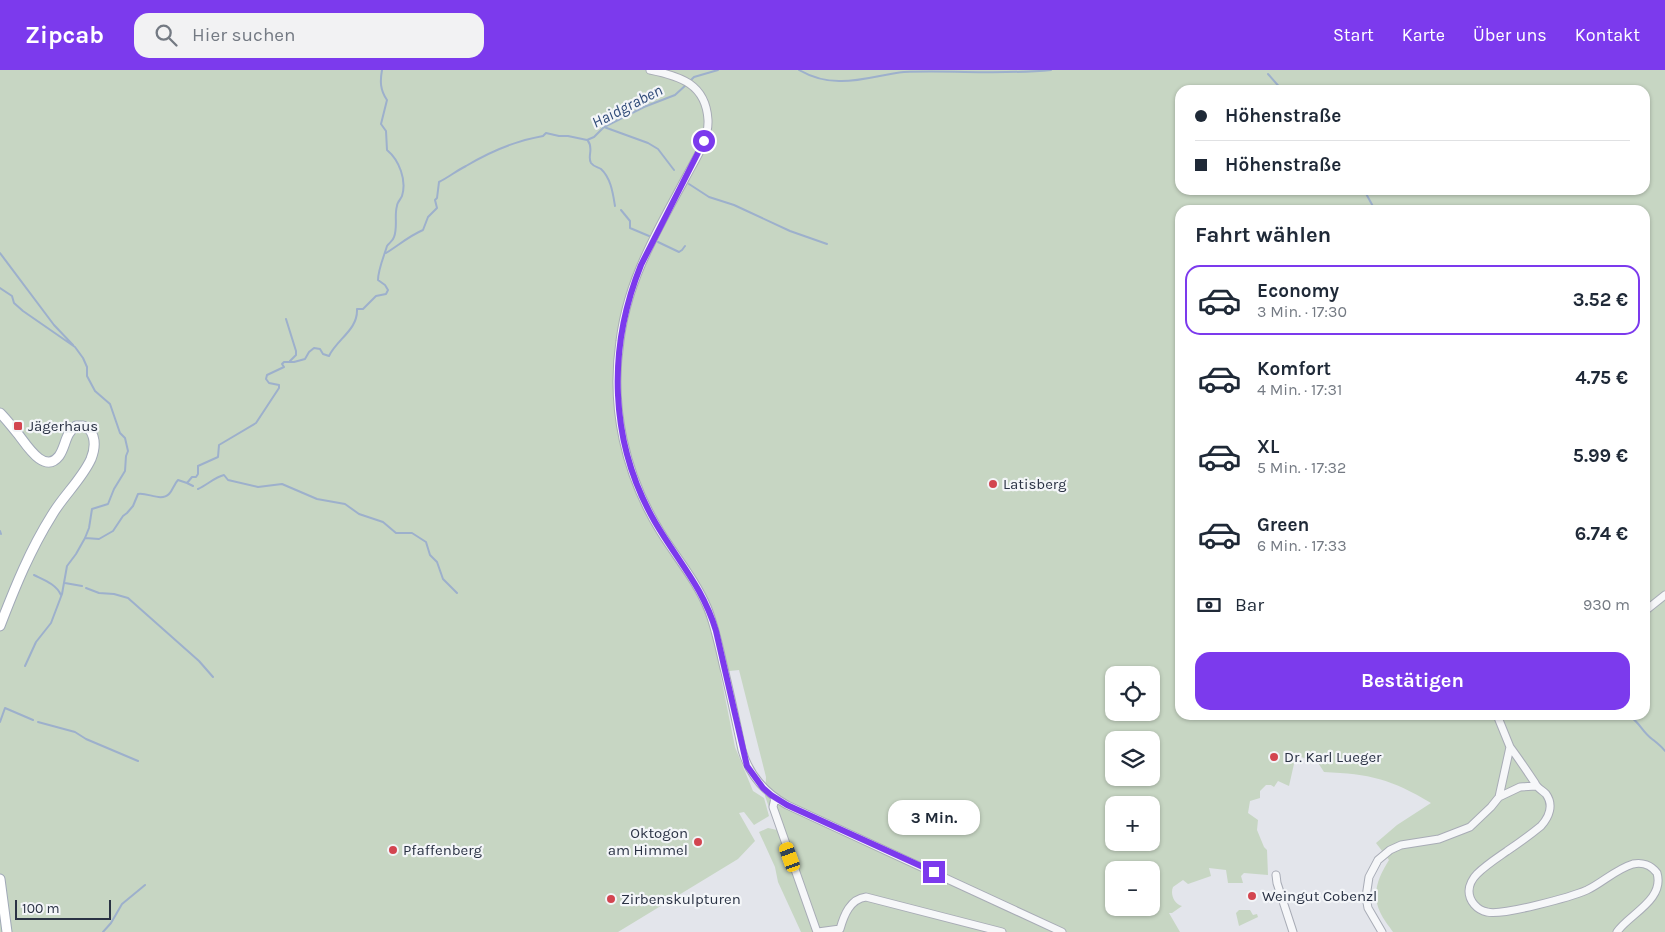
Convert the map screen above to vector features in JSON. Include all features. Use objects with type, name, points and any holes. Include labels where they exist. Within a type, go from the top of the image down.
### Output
[{"type":"main road","points":[[0,413],[34,455],[42,460],[51,461],[55,459],[61,452],[68,435],[76,426],[83,426],[90,430],[94,442],[93,453],[87,466],[37,539],[0,626]]},
{"type":"main road","points":[[0,879],[7,932]]},
{"type":"street","points":[[650,70],[674,75],[690,83],[700,93],[707,113],[708,125],[706,136],[641,265],[634,284],[623,320],[617,368],[618,410],[628,461],[644,503],[659,530],[697,586],[713,623],[747,766],[758,782],[775,798],[1062,932]]},
{"type":"street","points":[[1650,607],[1665,595]]},
{"type":"street","points":[[1499,720],[1510,747],[1536,786],[1549,799],[1550,811],[1541,826],[1476,874],[1469,890],[1471,900],[1475,906],[1484,912],[1501,912],[1582,892],[1628,866],[1637,863],[1647,865],[1654,869],[1659,877],[1660,893],[1652,904],[1626,922],[1617,932]]},
{"type":"street","points":[[1499,797],[1510,747]]},
{"type":"street","points":[[1382,932],[1368,908],[1366,897],[1368,877],[1378,860],[1390,850],[1401,845],[1439,839],[1470,827],[1487,812],[1499,797],[1520,786],[1536,786]]},
{"type":"street","points":[[775,798],[773,807],[818,932],[839,930],[845,914],[852,903],[866,897],[1002,932]]},
{"type":"street","points":[[1276,875],[1292,932]]},
{"type":"green space","points":[[0,70],[1665,70],[1665,932],[1393,932],[1377,905],[1377,885],[1389,860],[1376,843],[1397,825],[1431,803],[1404,788],[1380,779],[1354,774],[1324,772],[1315,758],[1312,761],[1296,755],[1289,786],[1278,781],[1274,787],[1266,785],[1260,791],[1260,798],[1250,801],[1248,813],[1258,820],[1257,830],[1267,850],[1268,875],[1244,873],[1241,876],[1243,883],[1228,883],[1226,870],[1209,868],[1211,876],[1188,884],[1183,880],[1173,887],[1172,893],[1175,901],[1182,906],[1169,913],[1180,932],[801,932],[778,882],[775,867],[759,832],[768,828],[777,830],[765,796],[766,777],[739,670],[720,672],[735,747],[753,791],[764,798],[769,816],[754,825],[744,812],[739,813],[755,841],[738,859],[618,932],[0,932]]},
{"type":"green space","points":[[1239,910],[1250,910],[1253,915],[1257,914],[1258,917],[1239,926],[1236,913]]},
{"type":"waterway","points":[[85,538],[99,539],[113,531],[123,516],[133,506],[138,494],[158,497],[166,496],[178,480],[187,483],[192,477],[196,477],[198,466],[218,457],[219,445],[256,423],[279,388],[279,385],[269,383],[266,379],[267,375],[284,367],[282,364],[284,362],[305,359],[314,348],[320,349],[323,354],[329,356],[351,329],[357,309],[363,309],[376,296],[386,294],[388,290],[378,280],[378,276],[387,246],[393,240],[395,233],[396,210],[402,196],[403,177],[395,159],[387,150],[386,131],[381,124],[387,100],[381,85],[382,70]]},
{"type":"waterway","name":"Haidgraben","points":[[690,81],[694,77],[718,70]]},
{"type":"waterway","name":"Haidgraben","points":[[799,70],[818,78],[839,81],[904,72],[1051,70]]},
{"type":"waterway","points":[[1268,74],[1278,85]]},
{"type":"waterway","name":"Haidgraben","points":[[386,253],[423,230],[428,217],[437,208],[435,200],[437,198],[439,182],[475,161],[503,147],[543,136],[546,133],[587,140],[594,137],[604,127],[644,107],[675,95],[687,84]]},
{"type":"waterway","points":[[604,127],[648,143],[658,149],[674,170]]},
{"type":"waterway","points":[[588,141],[590,144],[590,161],[601,169],[607,177],[615,206]]},
{"type":"waterway","points":[[689,184],[709,197],[734,205],[790,231],[827,244]]},
{"type":"waterway","points":[[1367,195],[1372,205]]},
{"type":"waterway","points":[[621,210],[630,221],[630,228],[649,236]]},
{"type":"waterway","points":[[658,242],[679,252],[685,246]]},
{"type":"waterway","points":[[0,253],[54,325],[73,345]]},
{"type":"waterway","points":[[0,288],[12,296],[14,303],[23,311],[75,347],[83,358],[87,367],[87,376],[95,391],[110,404],[120,433],[125,438],[128,451],[125,471],[114,489],[108,504],[92,509],[89,528],[85,538],[67,566],[62,594],[51,623],[36,642],[25,666]]},
{"type":"waterway","points":[[286,319],[296,351],[296,355],[290,361]]},
{"type":"waterway","points":[[198,489],[217,477],[224,475],[228,480],[258,487],[282,484],[317,499],[345,504],[359,514],[383,522],[396,533],[412,533],[426,542],[430,555],[437,562],[443,579],[457,593]]},
{"type":"waterway","points":[[187,483],[193,486]]},
{"type":"waterway","points":[[34,575],[53,585],[61,595]]},
{"type":"waterway","points":[[65,583],[82,586]]},
{"type":"waterway","points":[[86,588],[99,593],[114,594],[128,598],[199,661],[213,677]]},
{"type":"waterway","points":[[0,722],[5,708],[33,720]]},
{"type":"waterway","points":[[1635,720],[1665,751]]},
{"type":"waterway","points":[[38,722],[75,732],[86,739],[138,761]]},
{"type":"waterway","points":[[103,932],[111,923],[122,904],[145,885]]},
{"type":"place","name":"Jägerhaus","points":[[18,426]]},
{"type":"place","name":"Latisberg","points":[[993,484]]},
{"type":"place","name":"Dr. Karl Lueger","points":[[1274,757]]},
{"type":"place","name":"Oktogon am Himmel","points":[[698,842]]},
{"type":"place","name":"Pfaffenberg","points":[[393,850]]},
{"type":"place","name":"Weingut Cobenzl","points":[[1252,896]]},
{"type":"place","name":"Zirbenskulpturen","points":[[611,899]]},
{"type":"route","points":[[704,141],[648,249],[634,284],[623,320],[618,356],[617,398],[628,461],[644,503],[666,540],[693,579],[708,610],[716,631],[747,766],[758,782],[771,795],[787,805],[934,872]]}]
